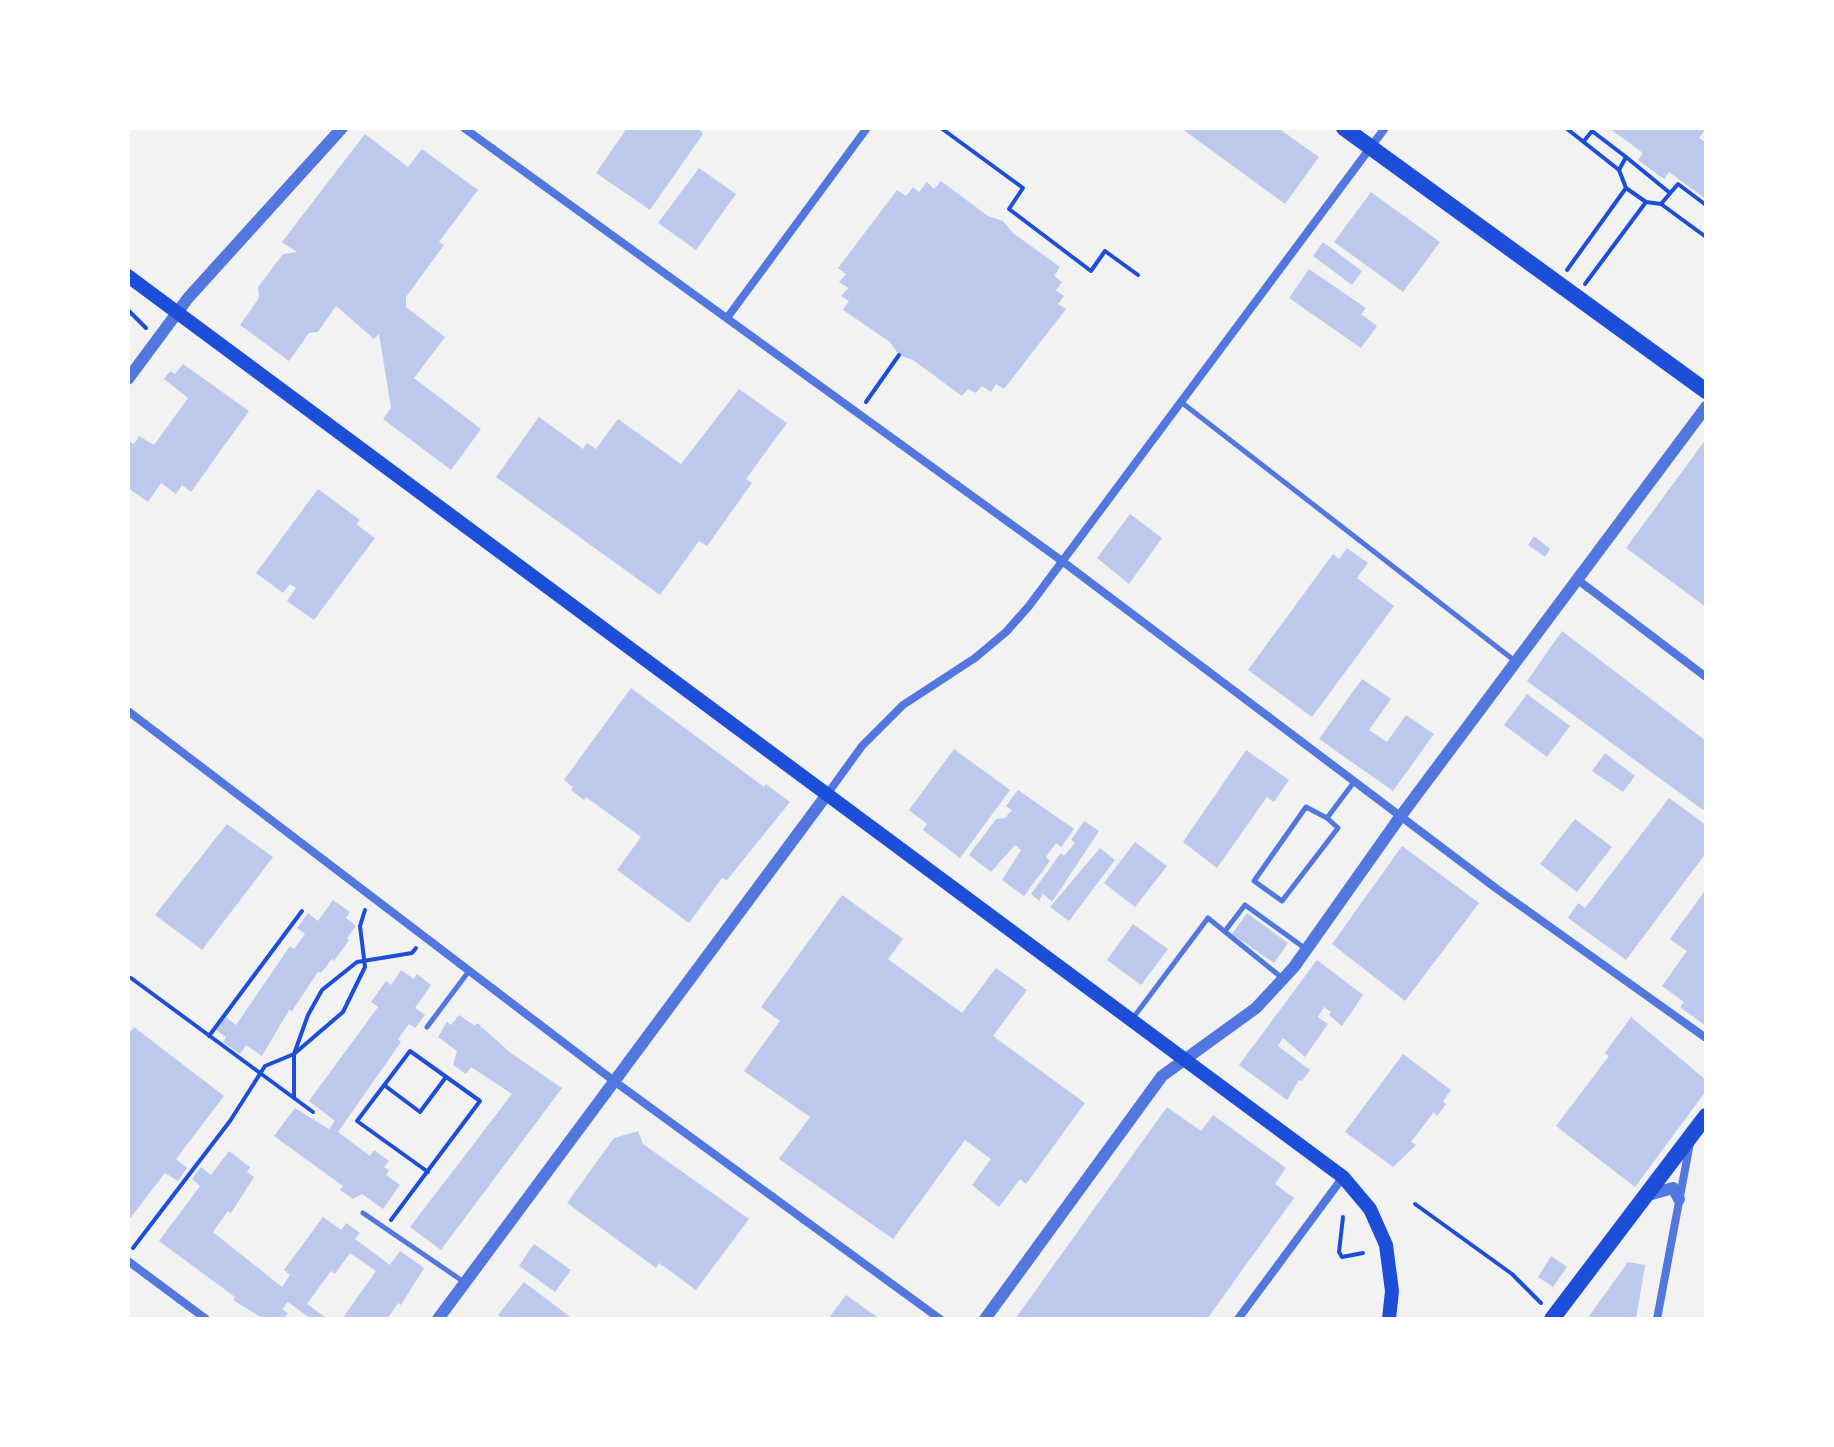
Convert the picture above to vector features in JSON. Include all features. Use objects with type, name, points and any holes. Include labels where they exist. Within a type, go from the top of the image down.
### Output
[{"type":"main road","points":[[1344,128],[1706,391]]},
{"type":"main road","points":[[128,276],[1343,1177],[1370,1209],[1386,1245],[1392,1291],[1389,1319]]},
{"type":"main road","points":[[1553,1318],[1706,1116]]},
{"type":"street","points":[[128,379],[176,312],[342,128]]},
{"type":"street","points":[[464,128],[1062,561],[1400,817],[1706,1038]]},
{"type":"street","points":[[727,318],[867,128]]},
{"type":"street","points":[[438,1319],[862,746],[903,705],[975,658],[1006,632],[1385,128]]},
{"type":"street","points":[[985,1319],[1162,1076],[1184,1057],[1220,1037],[1256,1008],[1307,950],[1400,817],[1706,407]]},
{"type":"street","points":[[1578,580],[1706,677]]},
{"type":"street","points":[[128,711],[614,1081],[940,1319]]},
{"type":"street","points":[[1657,1319],[1691,1135]]},
{"type":"street","points":[[1238,1319],[1343,1177]]},
{"type":"street","points":[[1645,1196],[1667,1187],[1677,1192],[1679,1199]]},
{"type":"street","points":[[128,1261],[206,1319]]},
{"type":"lane","points":[[1181,402],[1516,662]]},
{"type":"lane","points":[[1327,818],[1354,782]]},
{"type":"lane","points":[[1306,807],[1327,818],[1338,828],[1282,901],[1254,881],[1306,807]]},
{"type":"lane","points":[[1225,931],[1245,905],[1307,950]]},
{"type":"lane","points":[[1133,1019],[1208,918],[1284,979]]},
{"type":"lane","points":[[427,1027],[469,971]]},
{"type":"lane","points":[[363,1213],[465,1282]]},
{"type":"path","points":[[941,128],[1023,188],[1009,209],[1091,271],[1105,251],[1138,275]]},
{"type":"path","points":[[1566,128],[1619,170],[1626,188],[1646,202],[1661,204],[1706,237]]},
{"type":"path","points":[[1584,141],[1592,131],[1670,193]]},
{"type":"path","points":[[1619,170],[1626,157]]},
{"type":"path","points":[[1661,204],[1678,184],[1706,205]]},
{"type":"path","points":[[1557,283],[1626,188]]},
{"type":"path","points":[[1576,297],[1646,202]]},
{"type":"path","points":[[128,310],[144,322]]},
{"type":"path","points":[[857,413],[899,355]]},
{"type":"path","points":[[128,1254],[230,1121],[260,1073],[270,1062],[294,1054],[343,1012],[363,975],[365,960],[360,940],[361,916],[374,898]]},
{"type":"path","points":[[209,1036],[302,911]]},
{"type":"path","points":[[294,1098],[294,1054],[314,1001],[331,982],[365,960],[412,953],[425,937]]},
{"type":"path","points":[[131,978],[313,1112]]},
{"type":"path","points":[[385,1229],[428,1172],[480,1101],[410,1051],[357,1121],[428,1172]]},
{"type":"path","points":[[384,1085],[420,1112],[446,1077]]},
{"type":"path","points":[[1415,1204],[1512,1274],[1553,1318]]},
{"type":"path","points":[[1343,1217],[1339,1252],[1342,1257],[1363,1253]]},
{"type":"building","points":[[627,128],[698,128],[703,134],[650,210],[596,173]]},
{"type":"building","points":[[1181,128],[1278,128],[1319,157],[1285,204]]},
{"type":"building","points":[[1609,128],[1706,128],[1699,138],[1706,143],[1706,199],[1669,172],[1664,179],[1638,160],[1643,153]]},
{"type":"building","points":[[365,134],[408,167],[422,149],[478,190],[439,242],[444,245],[406,297],[406,307],[445,337],[414,378],[481,429],[451,470],[383,419],[391,408],[379,334],[374,339],[336,306],[318,332],[309,333],[289,361],[240,325],[259,298],[258,287],[283,254],[297,252],[282,242]]},
{"type":"building","points":[[699,168],[736,194],[696,250],[658,223]]},
{"type":"building","points":[[941,181],[988,216],[1003,221],[1013,233],[1060,267],[1054,276],[1062,282],[1056,290],[1064,296],[1058,304],[1066,309],[1004,389],[996,384],[991,392],[982,386],[976,393],[968,389],[962,396],[913,360],[899,355],[890,342],[843,310],[849,301],[841,296],[848,288],[839,282],[846,274],[838,268],[897,190],[906,196],[913,187],[919,192],[927,182],[934,189]]},
{"type":"building","points":[[1371,192],[1440,242],[1403,292],[1334,242]]},
{"type":"building","points":[[1323,242],[1362,271],[1352,285],[1313,256]]},
{"type":"building","points":[[1309,269],[1366,308],[1361,314],[1377,326],[1361,348],[1289,298]]},
{"type":"building","points":[[183,364],[249,411],[191,492],[182,485],[176,494],[161,483],[148,502],[128,488],[128,441],[134,444],[139,436],[154,445],[188,398],[164,379],[170,371],[175,374]]},
{"type":"building","points":[[739,389],[787,423],[746,479],[752,483],[707,546],[699,541],[660,595],[496,477],[539,417],[583,449],[587,443],[596,449],[618,419],[681,464]]},
{"type":"building","points":[[1706,439],[1706,607],[1626,548]]},
{"type":"building","points":[[318,489],[360,520],[356,524],[375,538],[314,620],[287,601],[296,588],[290,584],[283,593],[256,573]]},
{"type":"building","points":[[1130,514],[1162,538],[1129,584],[1097,558]]},
{"type":"building","points":[[1534,536],[1550,549],[1545,557],[1528,545]]},
{"type":"building","points":[[1347,548],[1368,563],[1357,578],[1394,606],[1312,717],[1248,670],[1333,554],[1339,559]]},
{"type":"building","points":[[1562,631],[1706,741],[1706,806],[1703,810],[1527,681]]},
{"type":"building","points":[[1362,679],[1391,699],[1369,730],[1387,742],[1406,715],[1434,734],[1393,791],[1319,739]]},
{"type":"building","points":[[631,688],[764,787],[766,784],[790,802],[727,880],[722,878],[689,923],[617,870],[641,837],[586,797],[584,800],[564,780]]},
{"type":"building","points":[[1527,694],[1570,726],[1547,757],[1504,725]]},
{"type":"building","points":[[954,749],[1010,790],[960,858],[923,830],[927,824],[909,810]]},
{"type":"building","points":[[1246,750],[1289,780],[1274,802],[1267,797],[1217,868],[1183,842]]},
{"type":"building","points":[[1605,753],[1635,776],[1623,792],[1592,771]]},
{"type":"building","points":[[1018,790],[1074,829],[1061,847],[1056,843],[1046,857],[1050,861],[1024,896],[1002,880],[1021,850],[1015,845],[991,872],[969,855],[996,819],[1005,818],[1012,810],[1006,806]]},
{"type":"building","points":[[1669,798],[1706,825],[1706,853],[1626,960],[1568,918],[1578,903],[1585,908]]},
{"type":"building","points":[[1575,819],[1612,847],[1577,892],[1540,864]]},
{"type":"building","points":[[1084,821],[1099,831],[1052,902],[1043,894],[1039,901],[1031,894],[1061,853],[1064,856],[1075,843],[1071,840]]},
{"type":"building","points":[[227,824],[273,857],[202,950],[155,915]]},
{"type":"building","points":[[1135,842],[1167,866],[1135,907],[1104,883]]},
{"type":"building","points":[[1402,846],[1479,903],[1405,1001],[1332,944]]},
{"type":"building","points":[[1100,848],[1115,860],[1069,921],[1050,907]]},
{"type":"building","points":[[1706,889],[1706,1026],[1680,1007],[1684,1002],[1662,986],[1687,951],[1670,939]]},
{"type":"building","points":[[842,895],[903,939],[888,959],[962,1013],[996,968],[1027,990],[993,1036],[1085,1103],[1026,1184],[1020,1179],[999,1207],[972,1185],[991,1159],[965,1140],[893,1239],[779,1159],[810,1117],[744,1071],[780,1021],[761,1007]]},
{"type":"building","points":[[333,900],[350,912],[346,918],[356,926],[347,938],[349,940],[334,961],[332,959],[321,973],[318,972],[292,1011],[289,1010],[262,1056],[246,1045],[240,1054],[223,1042],[226,1037],[216,1030],[226,1017],[236,1025],[290,946],[294,949],[305,934],[297,928],[308,913],[318,921]]},
{"type":"building","points":[[1247,913],[1288,943],[1274,963],[1232,934]]},
{"type":"building","points":[[1133,924],[1168,949],[1141,985],[1107,960]]},
{"type":"building","points":[[1317,960],[1363,995],[1342,1026],[1324,1007],[1318,1017],[1328,1024],[1305,1057],[1283,1038],[1278,1046],[1310,1070],[1302,1081],[1299,1080],[1287,1100],[1239,1065]]},
{"type":"building","points":[[401,970],[414,979],[417,974],[431,985],[415,1008],[425,1015],[415,1028],[409,1024],[398,1039],[401,1042],[338,1132],[370,1156],[374,1150],[389,1161],[384,1167],[389,1170],[386,1175],[400,1185],[383,1209],[362,1194],[353,1199],[340,1190],[343,1186],[274,1136],[295,1108],[329,1129],[335,1121],[309,1101],[378,1007],[371,1002],[386,981],[391,985]]},
{"type":"building","points":[[459,1015],[475,1026],[477,1023],[512,1054],[562,1088],[441,1250],[410,1227],[512,1094],[471,1067],[466,1074],[453,1065],[457,1051],[438,1037],[447,1022],[451,1025]]},
{"type":"building","points":[[1631,1017],[1706,1080],[1706,1091],[1635,1187],[1556,1126],[1609,1056],[1605,1053]]},
{"type":"building","points":[[134,1027],[224,1096],[176,1159],[187,1168],[178,1181],[165,1173],[128,1221],[128,1035]]},
{"type":"building","points":[[1403,1054],[1451,1090],[1437,1116],[1434,1112],[1411,1142],[1416,1145],[1393,1167],[1345,1132]]},
{"type":"building","points":[[1167,1107],[1201,1131],[1213,1115],[1286,1168],[1275,1184],[1294,1198],[1207,1319],[1015,1319]]},
{"type":"building","points":[[638,1131],[643,1144],[749,1219],[696,1290],[659,1263],[656,1268],[567,1203],[614,1138]]},
{"type":"building","points":[[229,1151],[250,1167],[247,1172],[254,1177],[231,1213],[228,1211],[213,1232],[282,1287],[290,1275],[284,1270],[323,1217],[341,1230],[346,1223],[360,1233],[355,1239],[390,1265],[400,1251],[424,1268],[401,1305],[398,1303],[387,1319],[342,1319],[376,1271],[350,1253],[335,1274],[331,1271],[307,1304],[328,1319],[311,1319],[288,1302],[282,1309],[288,1313],[284,1319],[264,1319],[233,1300],[235,1297],[159,1241],[200,1186],[192,1179],[201,1167],[211,1175]]},
{"type":"building","points":[[534,1244],[571,1270],[555,1292],[519,1266]]},
{"type":"building","points":[[1551,1256],[1567,1267],[1553,1287],[1538,1277]]},
{"type":"building","points":[[1628,1262],[1645,1265],[1636,1319],[1587,1319]]},
{"type":"building","points":[[524,1282],[573,1319],[504,1319],[498,1315]]},
{"type":"building","points":[[846,1295],[880,1319],[828,1319]]}]
